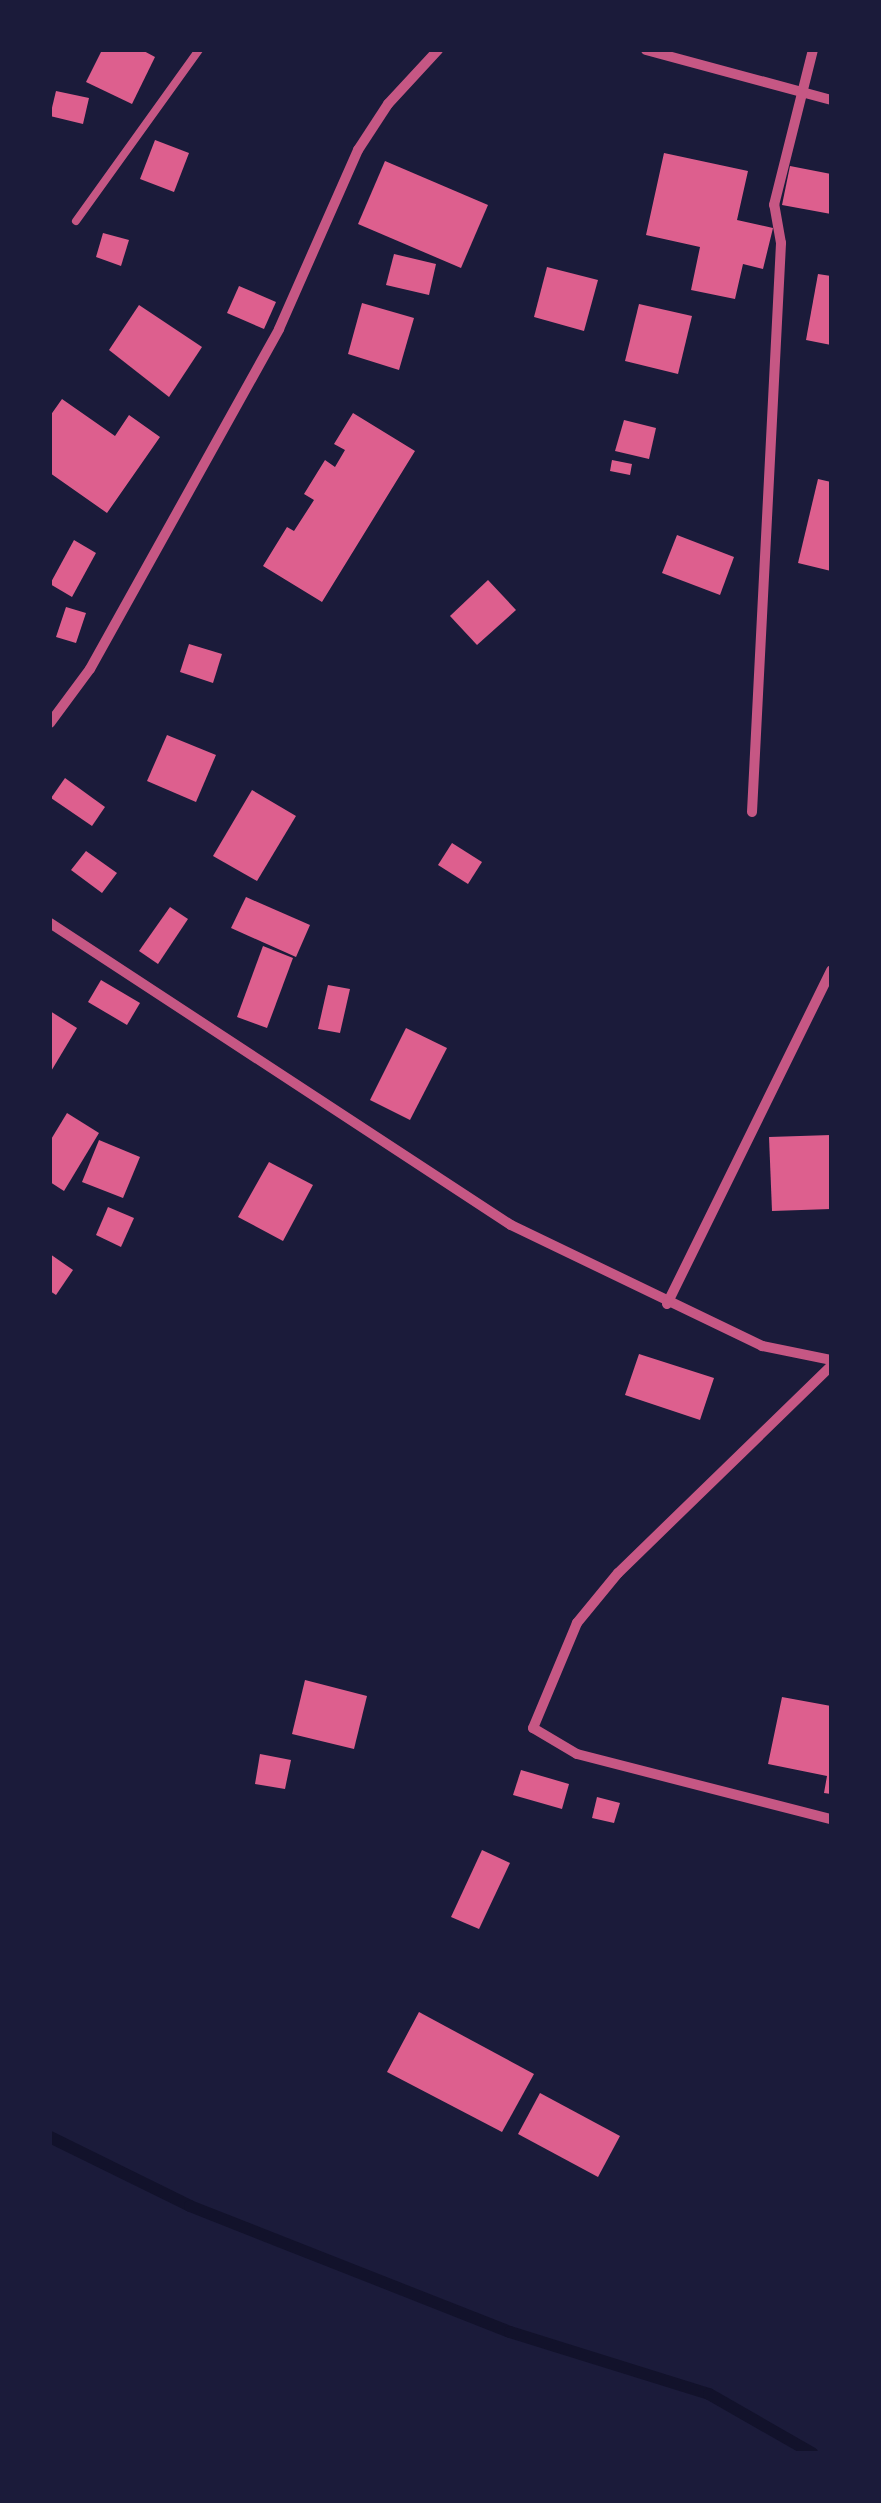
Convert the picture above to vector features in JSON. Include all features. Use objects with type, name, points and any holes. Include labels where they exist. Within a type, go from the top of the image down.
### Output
[{"type":"street","points":[[50,722],[90,669],[279,328],[358,150],[388,104],[438,50]]},
{"type":"street","points":[[752,812],[781,243],[774,204],[812,50]]},
{"type":"street","points":[[654,51],[831,100]]},
{"type":"street","points":[[50,923],[512,1226],[667,1304],[762,1346],[831,1363]]},
{"type":"street","points":[[667,1304],[831,970]]},
{"type":"street","points":[[831,1363],[618,1573],[577,1623],[533,1728],[577,1754],[831,1818]]},
{"type":"lane","points":[[76,221],[200,50]]},
{"type":"building","points":[[102,50],[142,50],[155,57],[132,104],[86,82]]},
{"type":"building","points":[[56,91],[89,98],[83,124],[50,116]]},
{"type":"building","points":[[155,140],[189,153],[174,192],[140,179]]},
{"type":"building","points":[[664,153],[748,171],[737,220],[773,228],[763,269],[743,264],[735,299],[691,290],[700,247],[646,235]]},
{"type":"building","points":[[385,161],[488,205],[461,268],[358,224]]},
{"type":"building","points":[[790,166],[831,174],[831,214],[782,205]]},
{"type":"building","points":[[103,233],[129,240],[121,266],[96,257]]},
{"type":"building","points":[[394,254],[436,264],[429,295],[386,285]]},
{"type":"building","points":[[547,267],[598,280],[584,331],[534,317]]},
{"type":"building","points":[[818,274],[831,276],[831,345],[806,340]]},
{"type":"building","points":[[239,286],[276,302],[264,329],[227,313]]},
{"type":"building","points":[[362,303],[414,318],[399,370],[348,354]]},
{"type":"building","points":[[639,304],[692,316],[678,374],[625,361]]},
{"type":"building","points":[[139,305],[202,347],[169,397],[109,350]]},
{"type":"building","points":[[62,399],[115,436],[129,415],[160,437],[107,513],[50,473],[50,416]]},
{"type":"building","points":[[353,413],[415,451],[322,602],[263,566],[287,527],[294,531],[314,500],[304,494],[325,460],[335,467],[345,450],[334,444]]},
{"type":"building","points":[[624,420],[656,428],[649,459],[615,451]]},
{"type":"building","points":[[612,460],[632,464],[630,475],[610,471]]},
{"type":"building","points":[[818,479],[831,482],[831,571],[798,563]]},
{"type":"building","points":[[677,535],[734,557],[720,595],[662,573]]},
{"type":"building","points":[[74,540],[96,553],[72,597],[50,584]]},
{"type":"building","points":[[488,580],[516,610],[477,645],[450,616]]},
{"type":"building","points":[[66,607],[86,613],[76,643],[56,637]]},
{"type":"building","points":[[189,644],[222,654],[213,683],[180,672]]},
{"type":"building","points":[[167,735],[216,755],[196,802],[147,781]]},
{"type":"building","points":[[65,778],[105,807],[92,826],[51,798]]},
{"type":"building","points":[[252,790],[296,816],[257,881],[213,856]]},
{"type":"building","points":[[452,843],[482,862],[468,884],[438,865]]},
{"type":"building","points":[[86,851],[117,873],[102,893],[71,870]]},
{"type":"building","points":[[246,897],[310,925],[296,957],[231,928]]},
{"type":"building","points":[[170,907],[188,919],[158,964],[139,951]]},
{"type":"building","points":[[263,946],[293,958],[267,1028],[237,1017]]},
{"type":"building","points":[[101,980],[140,1003],[127,1025],[88,1002]]},
{"type":"building","points":[[328,985],[350,989],[340,1033],[318,1029]]},
{"type":"building","points":[[50,1011],[77,1028],[50,1073]]},
{"type":"building","points":[[406,1028],[447,1048],[410,1120],[370,1100]]},
{"type":"building","points":[[67,1113],[99,1133],[64,1191],[50,1182],[50,1141]]},
{"type":"building","points":[[831,1135],[831,1209],[772,1211],[769,1137]]},
{"type":"building","points":[[99,1140],[140,1157],[123,1198],[82,1182]]},
{"type":"building","points":[[269,1162],[313,1185],[283,1241],[238,1217]]},
{"type":"building","points":[[108,1207],[134,1218],[121,1247],[96,1235]]},
{"type":"building","points":[[50,1254],[73,1270],[56,1295],[50,1291]]},
{"type":"building","points":[[639,1354],[714,1378],[700,1420],[625,1395]]},
{"type":"building","points":[[305,1680],[367,1696],[354,1749],[292,1734]]},
{"type":"building","points":[[782,1697],[831,1706],[831,1794],[824,1793],[827,1776],[768,1764]]},
{"type":"building","points":[[260,1754],[291,1760],[285,1789],[255,1784]]},
{"type":"building","points":[[521,1770],[569,1784],[562,1809],[513,1795]]},
{"type":"building","points":[[597,1797],[620,1803],[614,1823],[592,1818]]},
{"type":"building","points":[[482,1850],[510,1863],[479,1929],[451,1917]]},
{"type":"building","points":[[419,2012],[534,2074],[502,2132],[387,2072]]},
{"type":"building","points":[[540,2093],[620,2136],[598,2177],[518,2134]]},
{"type":"waterway","points":[[50,2137],[190,2206],[510,2332],[709,2394],[812,2453]]}]
